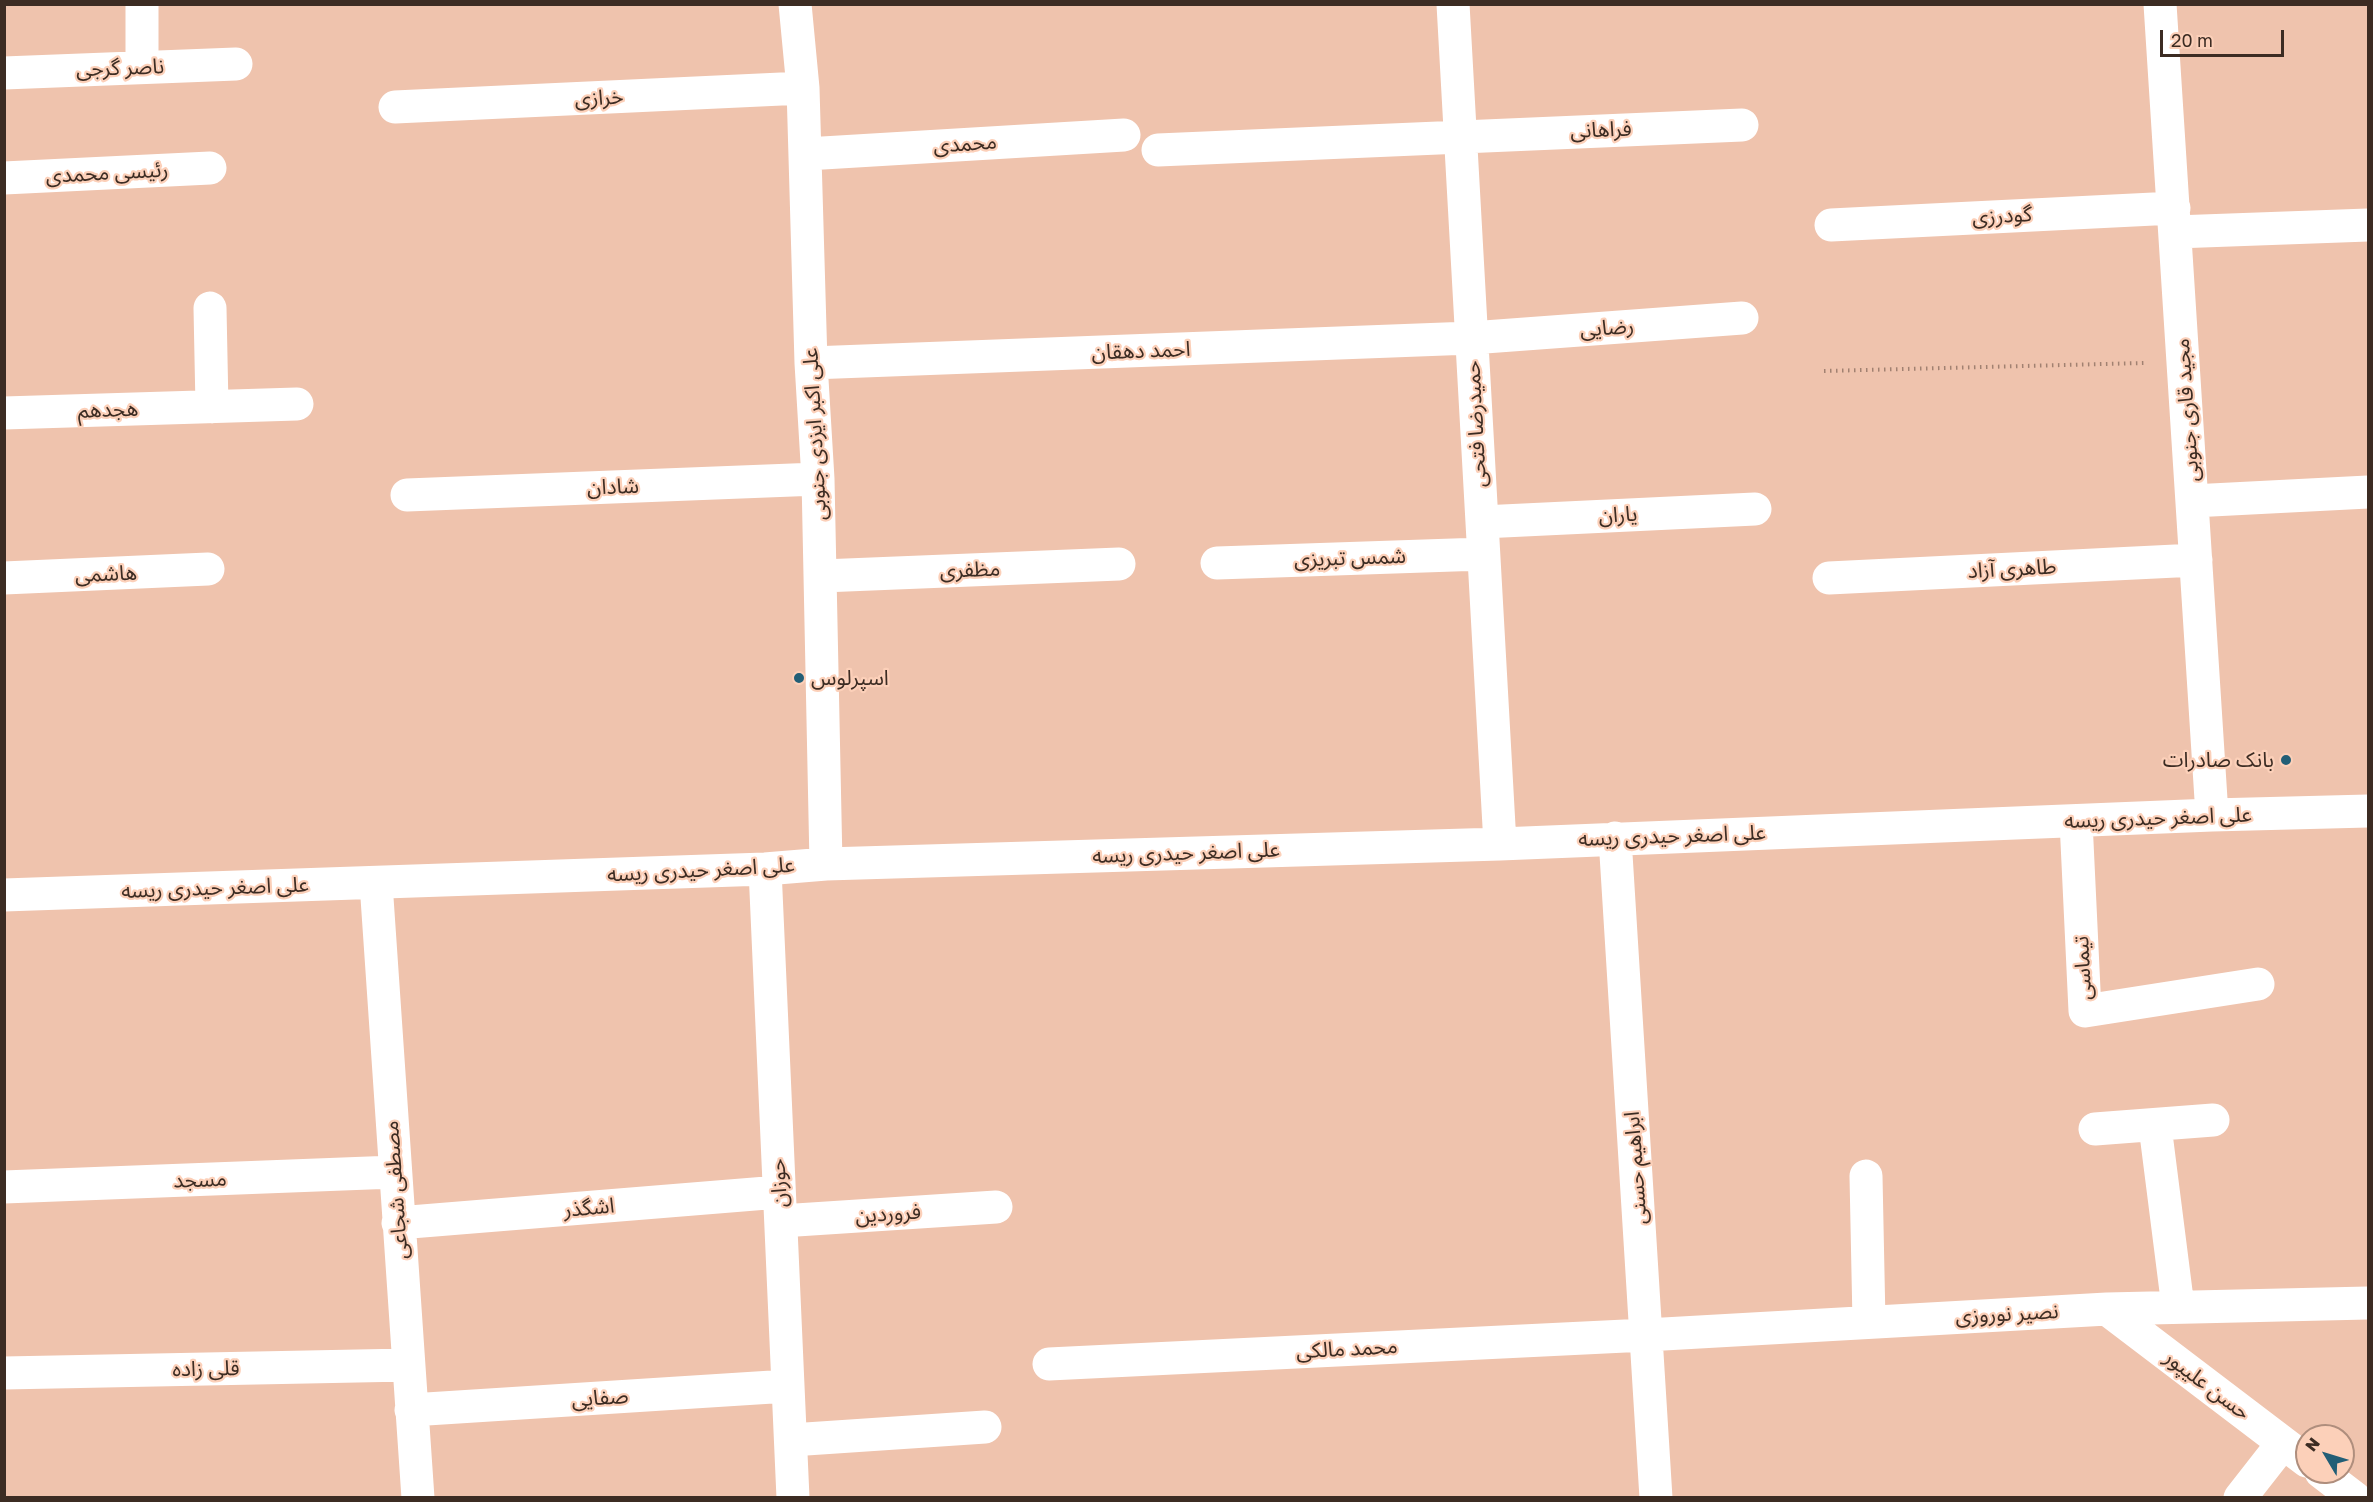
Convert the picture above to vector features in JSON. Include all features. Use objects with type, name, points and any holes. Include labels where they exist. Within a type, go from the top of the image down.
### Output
[{"type":"street","points":[[142,4],[142,67]]},
{"type":"street","name":"علی اکبر ایزدی جنوبی","points":[[795,4],[803,88],[811,363],[822,576],[826,864]]},
{"type":"street","name":"حمیدرضا فتحی","points":[[1452,4],[1500,844]]},
{"type":"street","name":"مجید قاری جنوبی","points":[[2160,4],[2212,815]]},
{"type":"street","name":"ناصر گرجی","points":[[4,73],[236,64]]},
{"type":"street","name":"خرازی","points":[[395,107],[803,88]]},
{"type":"street","name":"فراهانی","points":[[1460,135],[1742,125]]},
{"type":"street","name":"محمدی","points":[[806,154],[1124,135]]},
{"type":"street","points":[[1158,150],[1460,135]]},
{"type":"street","name":"رئیسی محمدی","points":[[4,178],[210,168]]},
{"type":"street","name":"گودرزی","points":[[1831,225],[2174,220],[2368,225]]},
{"type":"street","points":[[210,308],[213,407]]},
{"type":"street","name":"رضایی","points":[[1471,338],[1742,318]]},
{"type":"street","name":"احمد دهقان","points":[[811,363],[1471,338]]},
{"type":"street","name":"هجدهم","points":[[4,412],[297,404]]},
{"type":"street","name":"شادان","points":[[407,495],[818,479]]},
{"type":"street","points":[[2192,501],[2368,492]]},
{"type":"street","name":"یاران","points":[[1483,538],[1755,509]]},
{"type":"street","name":"شمس تبریزی","points":[[1217,563],[1483,538]]},
{"type":"street","name":"طاهری آزاد","points":[[1828,578],[2196,560]]},
{"type":"street","name":"مظفری","points":[[822,576],[1119,564]]},
{"type":"street","name":"هاشمی","points":[[4,578],[208,569]]},
{"type":"street","name":"علی اصغر حیدری ریسه","points":[[4,895],[765,869],[826,864],[1500,844],[2212,815],[2368,819]]},
{"type":"street","name":"تیماسی","points":[[2076,821],[2085,1011],[2258,984]]},
{"type":"street","name":"ابراهیم حسنی","points":[[1616,838],[1656,1497]]},
{"type":"street","name":"حوزان","points":[[765,869],[793,1497]]},
{"type":"street","name":"مصطفی شجاعی","points":[[375,883],[418,1497]]},
{"type":"street","points":[[2095,1129],[2213,1120]]},
{"type":"street","points":[[2155,1126],[2178,1307]]},
{"type":"street","name":"مسجد","points":[[4,1187],[395,1172]]},
{"type":"street","points":[[1866,1176],[1869,1322]]},
{"type":"street","name":"فروردین","points":[[780,1207],[996,1207]]},
{"type":"street","name":"اشگذر","points":[[399,1223],[780,1207]]},
{"type":"street","name":"نصیر نوروزی","points":[[1646,1335],[2107,1309],[2368,1303]]},
{"type":"street","name":"حسن علیپور","points":[[2107,1309],[2295,1452]]},
{"type":"street","name":"محمد مالکی","points":[[1049,1364],[1646,1335]]},
{"type":"street","name":"قلی زاده","points":[[4,1373],[408,1365]]},
{"type":"street","name":"صفایی","points":[[411,1410],[788,1386]]},
{"type":"street","points":[[791,1440],[985,1427]]},
{"type":"street","points":[[2240,1497],[2295,1452]]},
{"type":"street","points":[[2337,1484],[2355,1497]]},
{"type":"path","points":[[1824,371],[2183,363]]},
{"type":"place","name":"اسپرلوس","points":[[799,678]]},
{"type":"place","name":"بانک صادرات","points":[[2286,760]]}]
